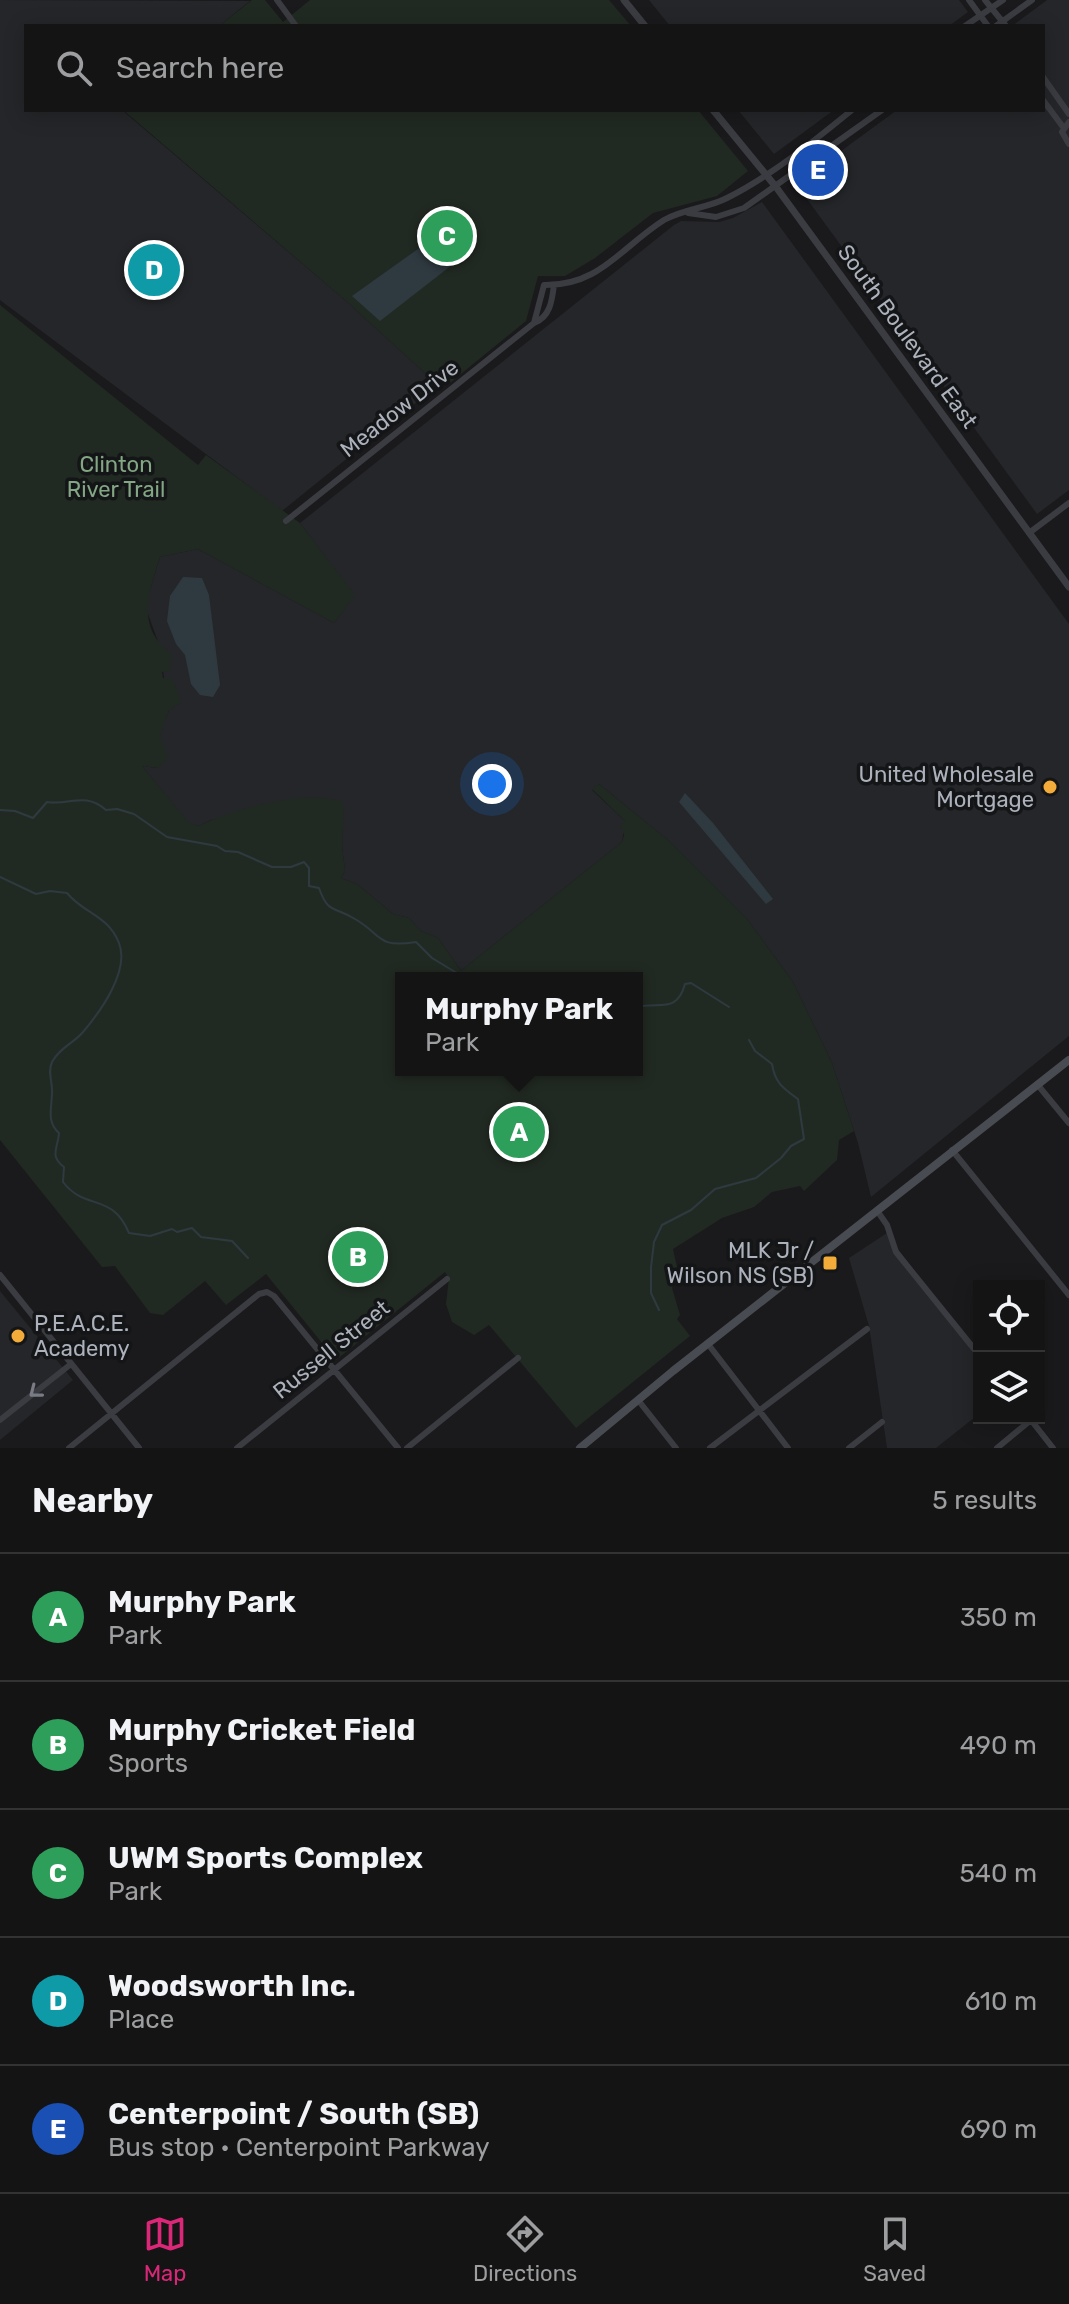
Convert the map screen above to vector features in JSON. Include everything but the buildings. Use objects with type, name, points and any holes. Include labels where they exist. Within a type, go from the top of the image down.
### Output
[{"type":"main road","points":[[580,1448],[1069,1060]]},
{"type":"street","points":[[277,0],[295,24]]},
{"type":"street","points":[[624,0],[643,24]]},
{"type":"street","points":[[969,0],[987,24]]},
{"type":"street","points":[[985,0],[1001,24],[1032,0]]},
{"type":"street","points":[[968,24],[1003,0]]},
{"type":"street","points":[[1045,80],[1069,114]]},
{"type":"street","points":[[1045,102],[1066,124],[1063,138],[1069,144]]},
{"type":"street","name":"South Boulevard East","points":[[715,112],[776,187],[1069,587]]},
{"type":"street","points":[[534,323],[544,285],[574,282],[594,274],[665,220],[730,197],[849,112]]},
{"type":"street","points":[[688,213],[716,217],[738,212],[877,112]]},
{"type":"street","points":[[809,143],[818,157]]},
{"type":"street","points":[[730,197],[738,212]]},
{"type":"street","name":"Meadow Drive","points":[[286,521],[547,314],[554,285]]},
{"type":"street","points":[[1029,533],[1069,503]]},
{"type":"street","points":[[1037,1084],[1069,1123]]},
{"type":"street","points":[[952,1150],[1069,1295]]},
{"type":"street","points":[[878,1212],[887,1225],[893,1248],[977,1352]]},
{"type":"street","points":[[0,1275],[139,1448]]},
{"type":"street","name":"Russell Street","points":[[237,1448],[447,1279]]},
{"type":"street","points":[[69,1448],[259,1294],[269,1292],[398,1448]]},
{"type":"street","points":[[710,1448],[867,1329]]},
{"type":"street","points":[[708,1344],[788,1448]]},
{"type":"street","points":[[407,1448],[518,1358]]},
{"type":"street","points":[[0,1420],[71,1364]]},
{"type":"street","points":[[638,1400],[676,1448]]},
{"type":"street","points":[[849,1448],[882,1422]]},
{"type":"street","points":[[997,1448],[1024,1424]]},
{"type":"street","points":[[1034,1424],[1053,1448]]},
{"type":"shaded area","points":[[0,0],[250,1],[221,24],[24,24],[24,112],[124,112],[345,300],[438,385],[282,511],[0,300]]},
{"type":"shaded area","points":[[649,0],[959,0],[968,12],[952,24],[668,24]]},
{"type":"shaded area","points":[[1047,0],[1069,0],[1069,490],[1037,514],[796,184],[894,112],[1045,112],[1045,24],[1015,24]]},
{"type":"shaded area","points":[[740,112],[831,112],[774,154]]},
{"type":"shaded area","points":[[762,202],[1069,624],[1069,1036],[871,1197],[858,1143],[832,1063],[793,982],[747,919],[668,840],[599,784],[592,790],[625,821],[622,842],[461,971],[438,938],[421,931],[409,918],[393,914],[357,884],[341,878],[345,871],[343,806],[211,820],[199,826],[189,824],[142,766],[158,768],[159,736],[169,710],[159,644],[145,606],[160,557],[198,549],[334,623],[354,595],[300,523],[674,225],[681,221],[719,222]]},
{"type":"shaded area","points":[[446,229],[466,254],[380,321],[352,296]]},
{"type":"shaded area","points":[[183,577],[202,578],[209,595],[220,685],[213,697],[200,695],[191,684],[185,655],[176,644],[167,621],[170,596]]},
{"type":"shaded area","points":[[685,793],[773,899],[766,904],[679,802]]},
{"type":"shaded area","points":[[890,1231],[894,1244],[973,1346],[973,1419],[936,1448],[887,1448],[869,1326],[849,1258]]},
{"type":"shaded area","name":"P.E.A.C.E. Academy","points":[[0,1291],[73,1380],[0,1440]]},
{"type":"green space","points":[[252,0],[265,0],[283,22],[310,0],[609,0],[629,24],[222,24]]},
{"type":"green space","points":[[125,112],[700,112],[748,171],[717,196],[653,213],[595,258],[565,276],[538,276],[526,321],[451,382],[438,385],[345,300]]},
{"type":"green space","name":"Clinton River Trail","points":[[0,305],[198,465],[206,455],[300,523],[355,595],[334,623],[198,549],[160,557],[149,596],[149,620],[160,643],[171,654],[171,671],[162,672],[163,678],[172,678],[182,702],[169,710],[160,736],[168,757],[158,768],[142,766],[189,823],[199,826],[249,807],[288,799],[341,801],[344,806],[342,847],[345,871],[341,878],[357,884],[393,914],[409,918],[421,931],[438,938],[461,971],[622,842],[624,835],[620,825],[625,821],[592,789],[599,784],[668,840],[747,919],[793,982],[832,1063],[854,1131],[839,1140],[837,1160],[804,1191],[800,1186],[772,1192],[754,1207],[722,1218],[673,1249],[678,1272],[672,1288],[680,1315],[677,1319],[690,1336],[576,1428],[489,1325],[474,1335],[452,1322],[446,1304],[449,1278],[445,1272],[336,1360],[266,1274],[226,1305],[205,1281],[163,1315],[150,1313],[115,1266],[102,1267],[0,1140]]},
{"type":"waterway","points":[[0,810],[15,811],[33,818],[47,802],[91,801],[106,810],[117,809],[134,814],[167,837],[217,846],[272,867],[291,867],[304,862],[309,868],[309,886],[319,888],[329,906],[355,919],[387,942],[416,942],[432,958],[455,972]]},
{"type":"waterway","points":[[0,877],[36,894],[50,891],[67,893],[109,926],[119,943],[120,966],[112,990],[83,1032],[59,1053],[51,1066],[51,1119],[59,1133],[56,1155],[64,1167],[63,1182],[71,1191],[115,1212],[129,1233],[150,1236],[172,1229],[177,1232],[192,1228],[201,1237],[232,1241],[248,1258]]},
{"type":"waterway","points":[[643,1006],[673,1003],[685,984],[691,983],[729,1007]]},
{"type":"waterway","points":[[659,1310],[651,1293],[651,1267],[654,1242],[662,1225],[691,1210],[715,1189],[756,1178],[791,1146],[804,1139],[798,1099],[780,1084],[772,1064],[755,1051],[749,1040]]},
{"type":"place","name":"Centerpoint / South (SB)","points":[[818,170]]},
{"type":"place","name":"UWM Sports Complex","points":[[447,236]]},
{"type":"place","name":"Woodsworth Inc.","points":[[154,270]]},
{"type":"place","name":"United Wholesale Mortgage","points":[[1050,787]]},
{"type":"place","name":"Murphy Park","points":[[519,1132]]},
{"type":"place","name":"Murphy Cricket Field","points":[[358,1257]]},
{"type":"place","name":"MLK Jr / Wilson NS (SB)","points":[[830,1263]]},
{"type":"place","name":"P.E.A.C.E. Academy","points":[[18,1336]]}]
